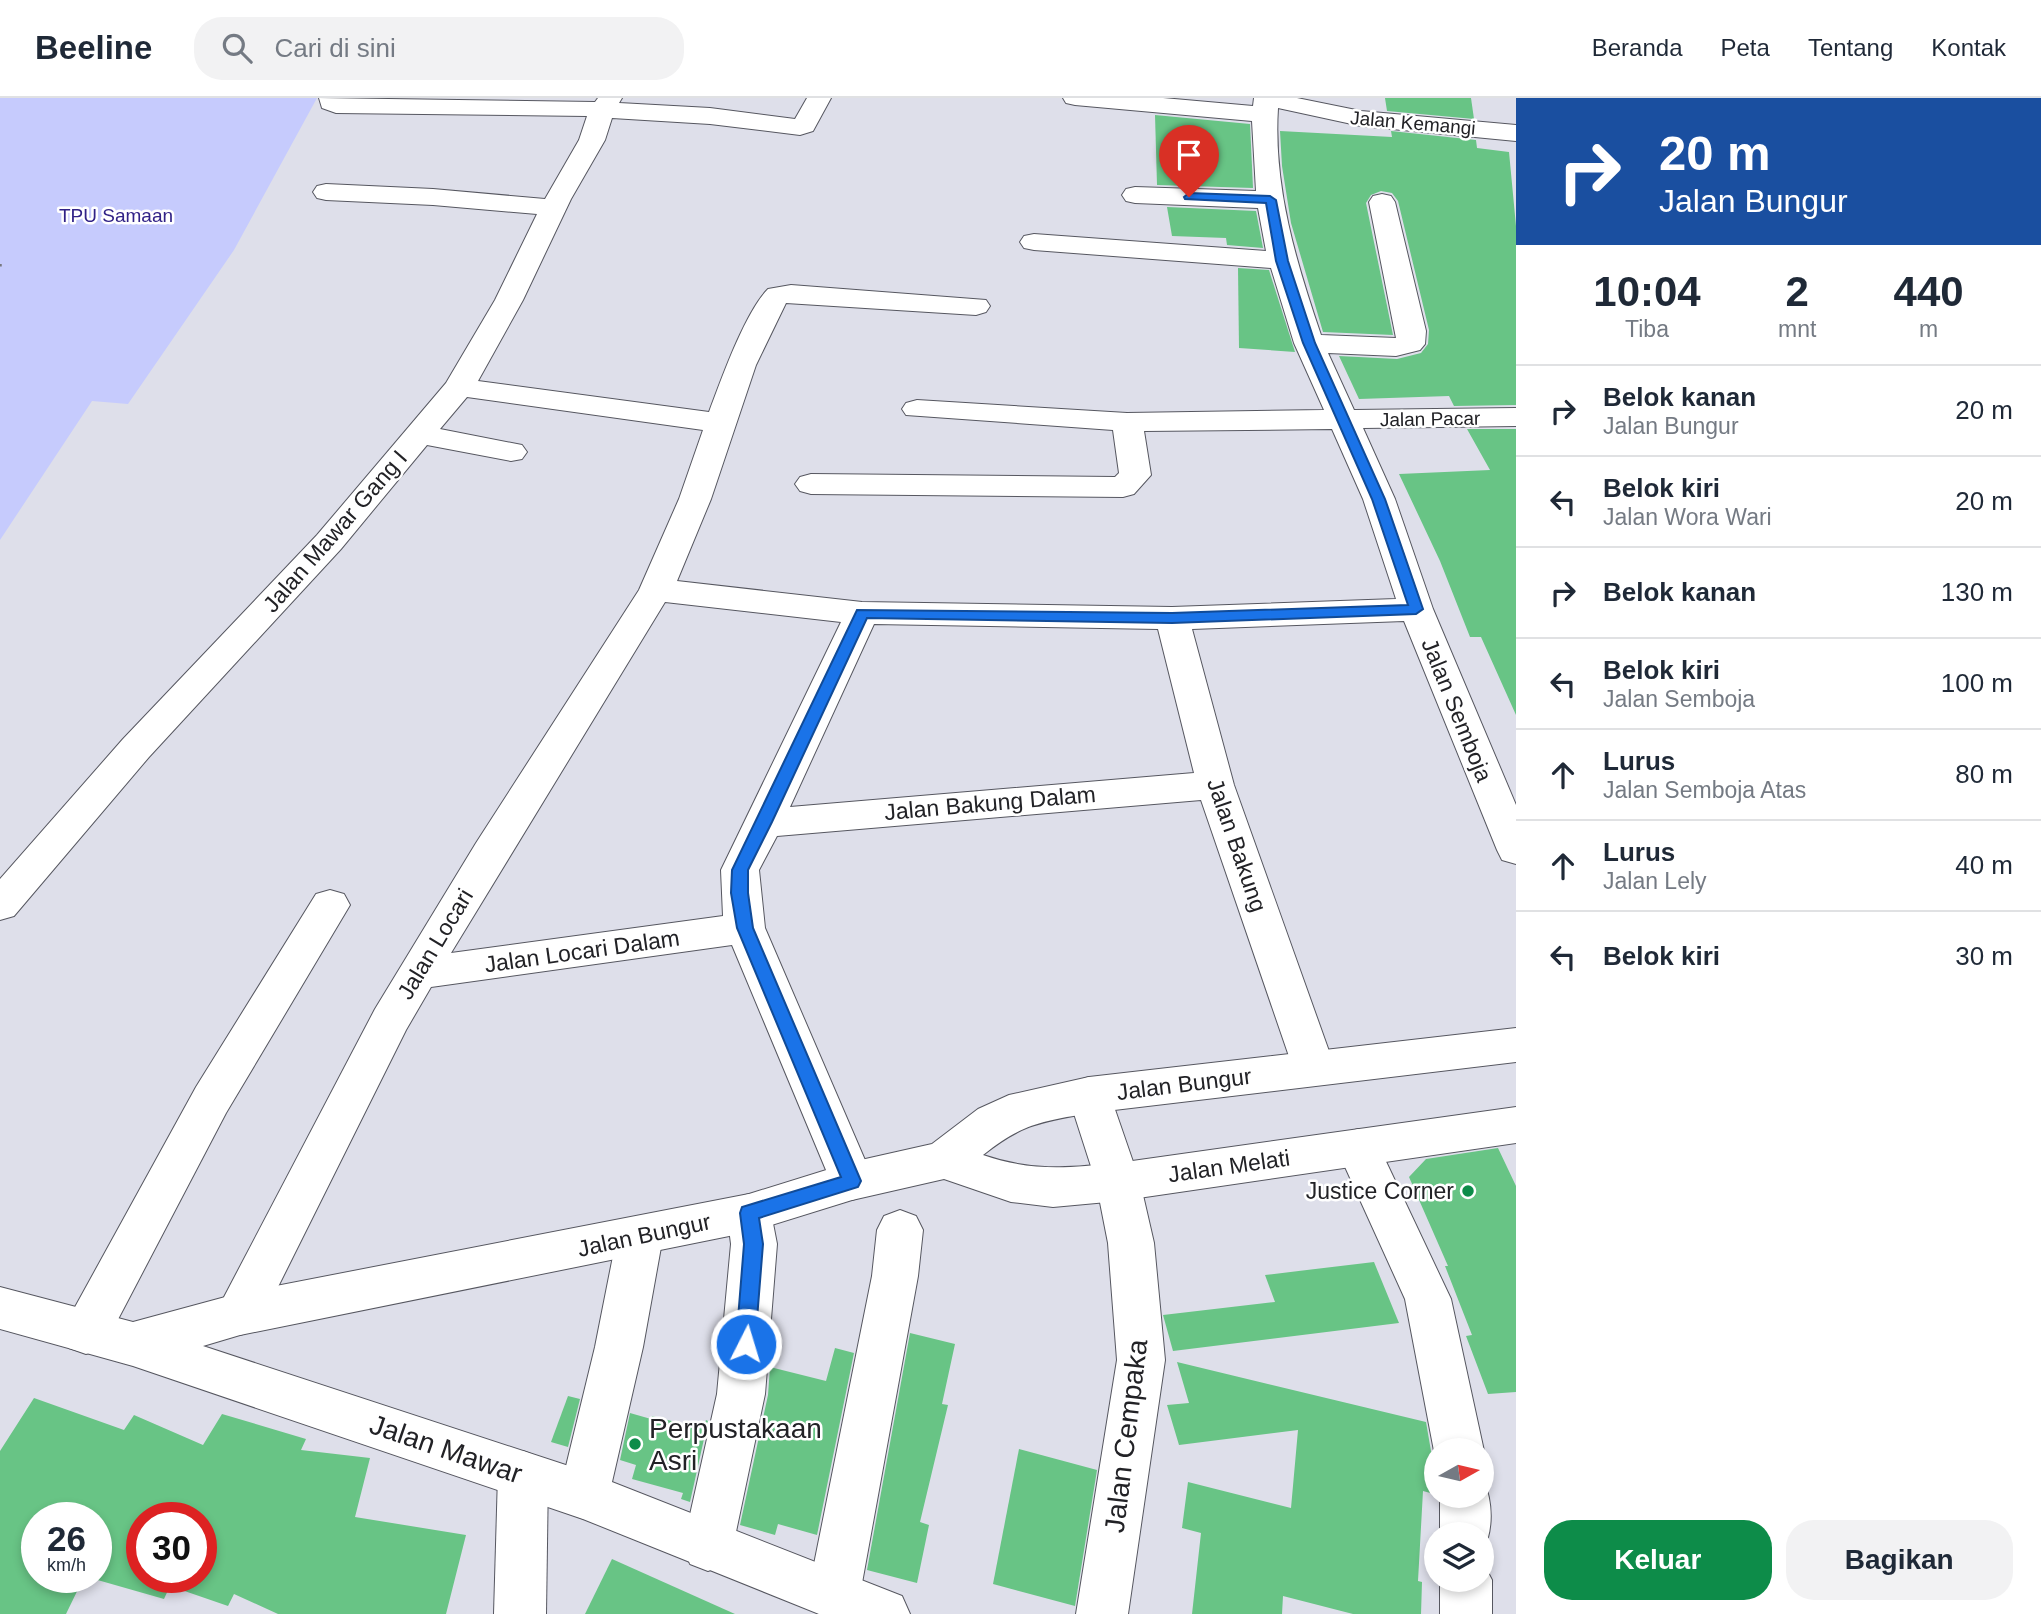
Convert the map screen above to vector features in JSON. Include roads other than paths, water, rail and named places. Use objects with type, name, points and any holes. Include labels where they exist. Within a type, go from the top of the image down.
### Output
[{"type":"street","points":[[331,98],[332,105],[336,106],[591,103],[802,127],[819,98]]},
{"type":"street","name":"Jalan Kemangi","points":[[1075,98],[1266,103],[1357,119],[1501,126]]},
{"type":"street","name":"Jalan Mawar Gang I","points":[[0,905],[136,748],[329,542],[459,387],[509,300],[554,208],[592,140],[591,103]]},
{"type":"street","name":"Jalan Semboja","points":[[1266,103],[1270,200],[1282,261],[1309,343],[1379,499],[1416,609],[1504,796],[1516,850]]},
{"type":"street","points":[[1501,126],[1516,161]]},
{"type":"street","points":[[326,192],[433,197],[554,208]]},
{"type":"street","points":[[1135,195],[1270,200]]},
{"type":"street","points":[[1309,343],[1396,347],[1410,344],[1411,331],[1382,202]]},
{"type":"street","points":[[1034,242],[1282,261]]},
{"type":"street","name":"Jalan Locari","points":[[240,1314],[390,1021],[490,853],[656,590],[695,499],[741,365],[778,295],[976,306]]},
{"type":"street","points":[[459,387],[720,423]]},
{"type":"street","name":"Jalan Pacar","points":[[917,409],[1127,422],[1516,417]]},
{"type":"street","points":[[811,484],[1123,487],[1135,475],[1127,422]]},
{"type":"street","points":[[418,434],[511,452]]},
{"type":"street","points":[[656,590],[862,613],[1172,618],[1416,609]]},
{"type":"street","points":[[852,1181],[745,928],[740,870],[862,613]]},
{"type":"street","name":"Jalan Bakung","points":[[1172,618],[1215,785],[1314,1068]]},
{"type":"street","name":"Jalan Bakung Dalam","points":[[764,822],[1215,785]]},
{"type":"street","points":[[86,1333],[211,1100],[330,905]]},
{"type":"street","name":"Jalan Locari Dalam","points":[[418,973],[745,928]]},
{"type":"street","name":"Jalan Bungur","points":[[133,1344],[240,1314],[749,1213],[852,1181],[944,1160],[993,1122],[1024,1108],[1089,1095],[1516,1045]]},
{"type":"street","name":"Jalan Cempaka","points":[[1089,1095],[1118,1182],[1131,1243],[1141,1360],[1102,1614]]},
{"type":"street","name":"Jalan Melati","points":[[944,1160],[1011,1183],[1053,1188],[1118,1182],[1516,1125]]},
{"type":"street","points":[[1358,1147],[1428,1299],[1455,1438]]},
{"type":"street","points":[[708,1546],[741,1394],[754,1244],[749,1213]]},
{"type":"street","points":[[834,1594],[895,1276],[900,1230]]},
{"type":"street","points":[[584,1495],[619,1348],[640,1236]]},
{"type":"street","name":"Jalan Mawar","points":[[0,1308],[133,1344],[584,1495],[884,1614]]},
{"type":"street","points":[[520,1614],[523,1475]]},
{"type":"street","points":[[1466,1592],[1466,1614]]},
{"type":"place","name":"Justice Corner","points":[[1468,1191]]},
{"type":"place","name":"Perpustakaan Asri","points":[[635,1444]]},
{"type":"park label","name":"TPU Samaan","points":[[116,215]]}]
